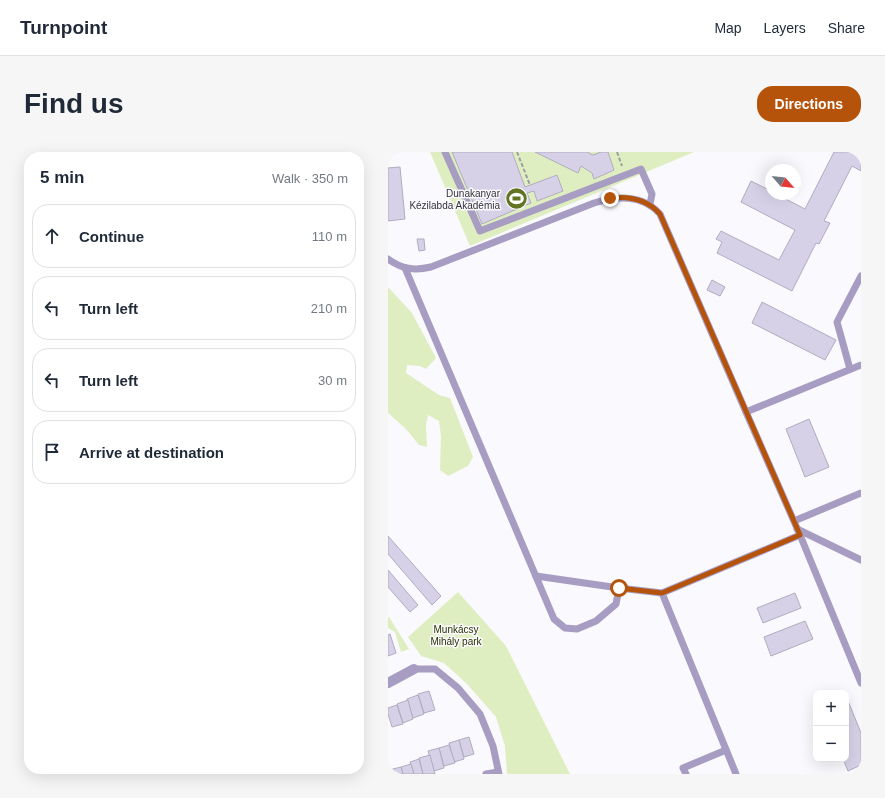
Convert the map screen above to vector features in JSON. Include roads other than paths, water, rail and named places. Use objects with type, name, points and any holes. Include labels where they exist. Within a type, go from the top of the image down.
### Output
[{"type":"street","points":[[388,682],[414,669]]},
{"type":"lane","points":[[445,152],[480,231],[641,169],[652,194],[650,204]]},
{"type":"lane","points":[[388,259],[405,268],[416,270],[444,263],[610,198],[628,197],[650,204],[660,214],[667,226],[799,532],[861,683]]},
{"type":"lane","points":[[405,268],[554,619],[565,628],[577,629],[596,621],[616,604],[619,588]]},
{"type":"lane","points":[[850,369],[837,322],[861,276]]},
{"type":"lane","points":[[746,412],[861,365]]},
{"type":"lane","points":[[794,521],[861,493]]},
{"type":"lane","points":[[536,576],[662,593],[799,532],[861,560]]},
{"type":"lane","points":[[662,593],[736,774]]},
{"type":"lane","points":[[414,669],[435,669],[458,688],[480,714],[493,746],[498,773],[486,774]]},
{"type":"lane","points":[[686,774],[684,768],[726,750]]},
{"type":"place","name":"Dunakanyar Kézilabda Akadémia","points":[[516,199]]},
{"type":"park label","name":"Munkácsy Mihály park","points":[[456,634]]}]
